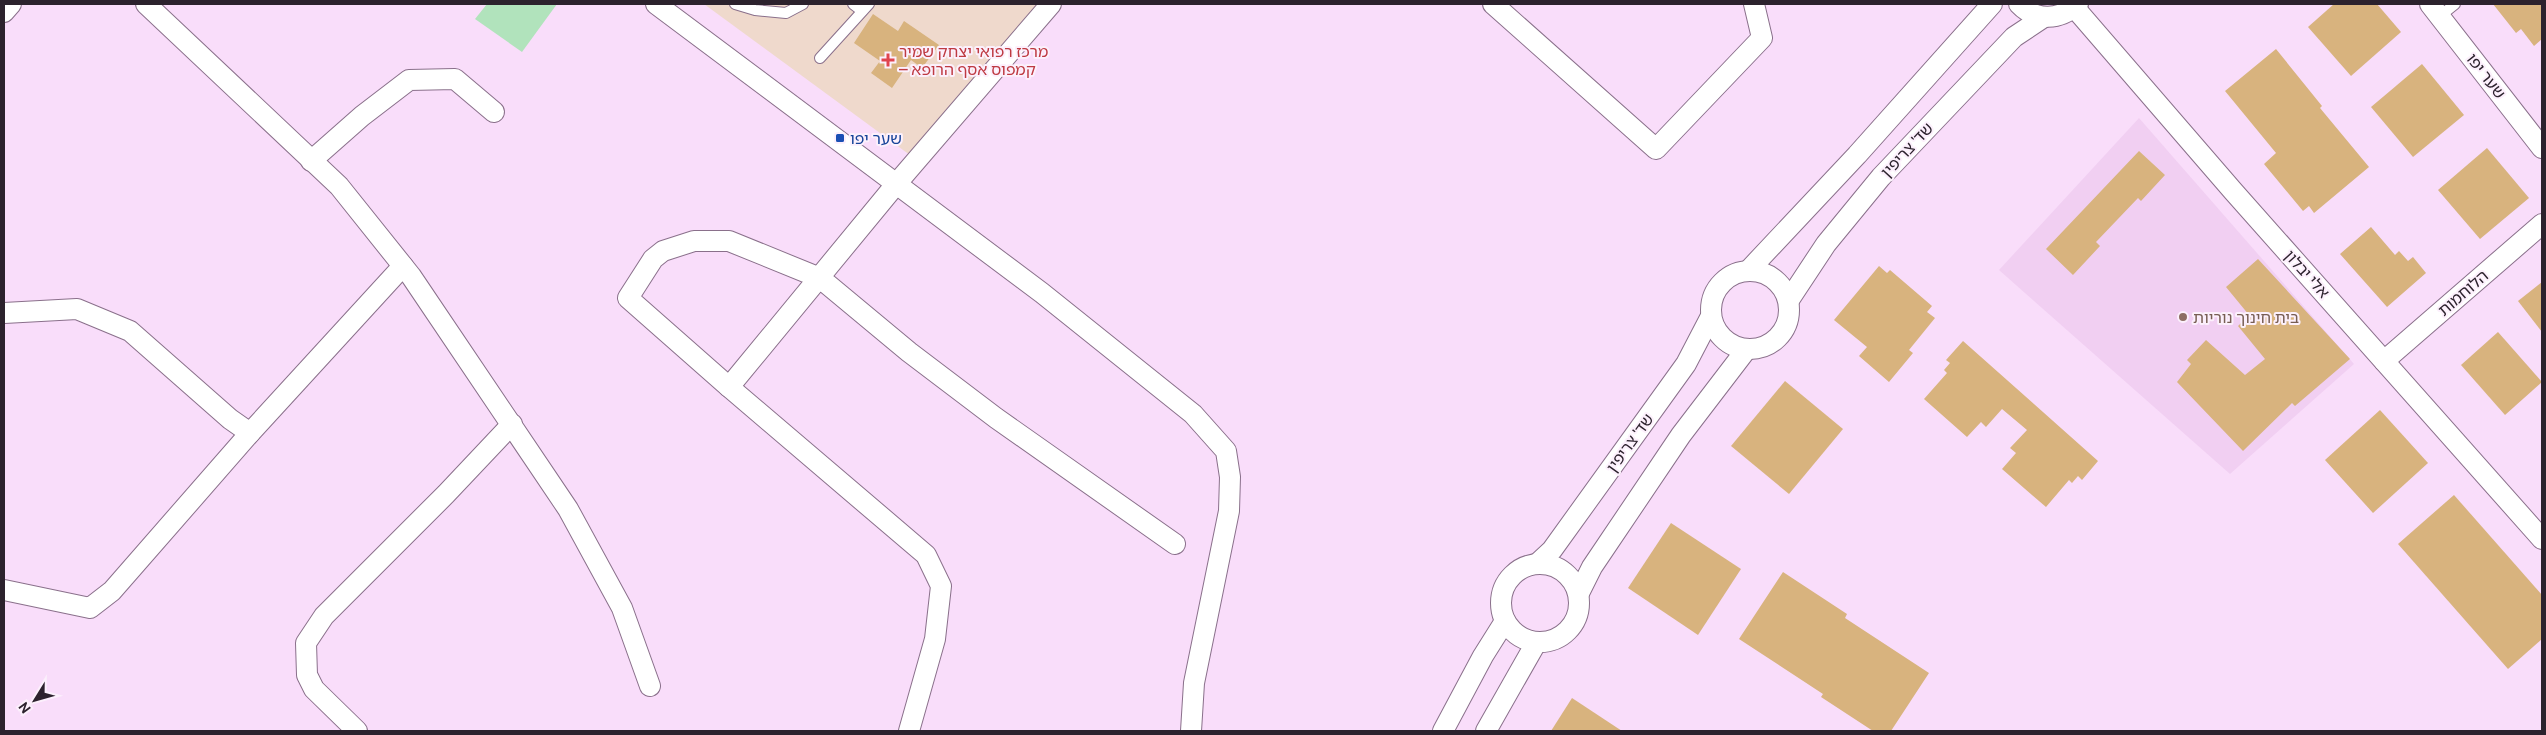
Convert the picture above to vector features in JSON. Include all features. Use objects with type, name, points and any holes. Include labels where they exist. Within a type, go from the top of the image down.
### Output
[{"type":"street","points":[[4,12],[12,4]]},
{"type":"street","points":[[146,4],[339,186],[403,266],[568,509],[622,608],[650,686]]},
{"type":"street","points":[[656,4],[1042,293],[1193,414],[1226,451],[1230,477],[1229,511],[1194,683],[1191,731]]},
{"type":"street","points":[[729,387],[897,183],[1052,4]]},
{"type":"street","points":[[1493,4],[1656,149],[1762,38],[1754,4]]},
{"type":"street","name":"שד' צריפין","points":[[1748,270],[1864,148],[1992,4]]},
{"type":"street","points":[[2019,4],[2031,13],[2044,17]]},
{"type":"street","name":"שד' צריפין","points":[[1789,300],[1826,244],[1881,177],[2014,37],[2044,17],[2056,16],[2076,6]]},
{"type":"street","name":"אלי יבלון","points":[[2076,6],[2384,361],[2542,539]]},
{"type":"street","name":"שער יפו","points":[[2435,10],[2542,148]]},
{"type":"street","points":[[312,161],[362,116],[409,80],[455,79],[494,112]]},
{"type":"street","name":"הלוחמות","points":[[2384,361],[2542,224]]},
{"type":"street","points":[[909,731],[935,639],[941,586],[926,555],[628,298],[653,259],[663,251],[694,240],[728,241],[820,278],[909,352],[981,407],[1175,544]]},
{"type":"street","points":[[4,590],[15,594],[90,608],[112,591],[250,433],[403,266]]},
{"type":"street","points":[[1748,270],[1762,272],[1774,278],[1783,288],[1789,300],[1790,313],[1787,326],[1781,336],[1764,347],[1746,350],[1733,346],[1722,339],[1715,328],[1711,316],[1711,303],[1716,291],[1724,280],[1736,273],[1748,270]]},
{"type":"street","points":[[4,313],[77,309],[130,331],[230,419],[250,433]]},
{"type":"street","name":"שד' צריפין","points":[[1538,563],[1552,550],[1686,364],[1711,316]]},
{"type":"street","points":[[1578,592],[1592,567],[1681,435],[1746,350]]},
{"type":"street","points":[[357,731],[314,689],[306,675],[306,642],[324,616],[446,494],[512,424]]},
{"type":"street","points":[[1538,563],[1552,565],[1564,571],[1573,580],[1578,592],[1580,606],[1577,618],[1570,630],[1560,638],[1548,642],[1523,639],[1513,632],[1505,621],[1501,609],[1501,596],[1506,584],[1514,573],[1525,566],[1538,563]]},
{"type":"street","points":[[1443,731],[1482,656],[1505,621]]},
{"type":"street","points":[[1486,731],[1536,642]]},
{"type":"lane","points":[[735,4],[754,10],[786,13],[803,4]]},
{"type":"lane","points":[[820,58],[866,7],[853,4]]},
{"type":"lane","points":[[2435,10],[2455,4]]},
{"type":"shaded area","name":"מרכז רפואי יצחק שמיר – קמפוס אסף הרופא","points":[[704,4],[1041,4],[914,158]]},
{"type":"shaded area","name":"בית חינוך נוריות","points":[[2139,118],[2354,364],[2230,474],[1999,270]]},
{"type":"green space","points":[[487,4],[557,4],[522,52],[475,19]]},
{"type":"building","points":[[2334,4],[2377,4],[2401,32],[2351,76],[2308,27]]},
{"type":"building","points":[[2493,4],[2542,4],[2542,39],[2534,46],[2521,29],[2516,33]]},
{"type":"building","points":[[873,14],[898,31],[904,21],[939,45],[922,68],[911,60],[892,88],[871,73],[880,61],[854,43]]},
{"type":"building","points":[[2276,49],[2322,106],[2320,108],[2369,167],[2314,213],[2309,206],[2303,211],[2264,164],[2276,153],[2225,91]]},
{"type":"building","points":[[2422,64],[2464,115],[2413,157],[2371,107]]},
{"type":"building","points":[[2487,148],[2529,198],[2480,239],[2438,190]]},
{"type":"building","points":[[2139,151],[2165,175],[2141,201],[2138,198],[2096,242],[2100,246],[2073,275],[2046,249]]},
{"type":"building","points":[[2371,227],[2395,255],[2399,251],[2408,261],[2413,257],[2426,273],[2387,307],[2340,254]]},
{"type":"building","points":[[2258,259],[2350,359],[2295,406],[2292,403],[2243,451],[2177,382],[2191,364],[2187,360],[2206,340],[2245,375],[2265,359],[2238,326],[2249,315],[2226,287]]},
{"type":"building","points":[[1879,266],[1887,273],[1890,270],[1932,306],[1927,312],[1935,318],[1909,350],[1913,353],[1889,382],[1859,356],[1867,347],[1834,320]]},
{"type":"building","points":[[2542,282],[2542,332],[2518,301]]},
{"type":"building","points":[[2498,332],[2542,382],[2505,415],[2461,365]]},
{"type":"building","points":[[1963,341],[2098,461],[2082,480],[2078,476],[2072,483],[2069,480],[2046,507],[2002,469],[2016,453],[2010,448],[2027,430],[2002,409],[1986,427],[1981,422],[1967,437],[1924,399],[1947,373],[1944,370],[1950,363],[1946,360]]},
{"type":"building","points":[[1785,381],[1843,429],[1789,494],[1731,446]]},
{"type":"building","points":[[2380,410],[2428,463],[2373,513],[2325,460]]},
{"type":"building","points":[[2454,495],[2542,595],[2542,639],[2508,669],[2398,544]]},
{"type":"building","points":[[1671,523],[1741,569],[1698,635],[1628,588]]},
{"type":"building","points":[[1783,572],[1847,614],[1845,618],[1929,673],[1891,731],[1873,731],[1821,697],[1823,694],[1739,639]]},
{"type":"building","points":[[1572,698],[1622,731],[1551,731]]},
{"type":"place","name":"מרכז רפואי יצחק שמיר – קמפוס אסף הרופא","points":[[888,60]]},
{"type":"place","name":"שער יפו","points":[[840,138]]},
{"type":"place","name":"בית חינוך נוריות","points":[[2183,317]]}]
